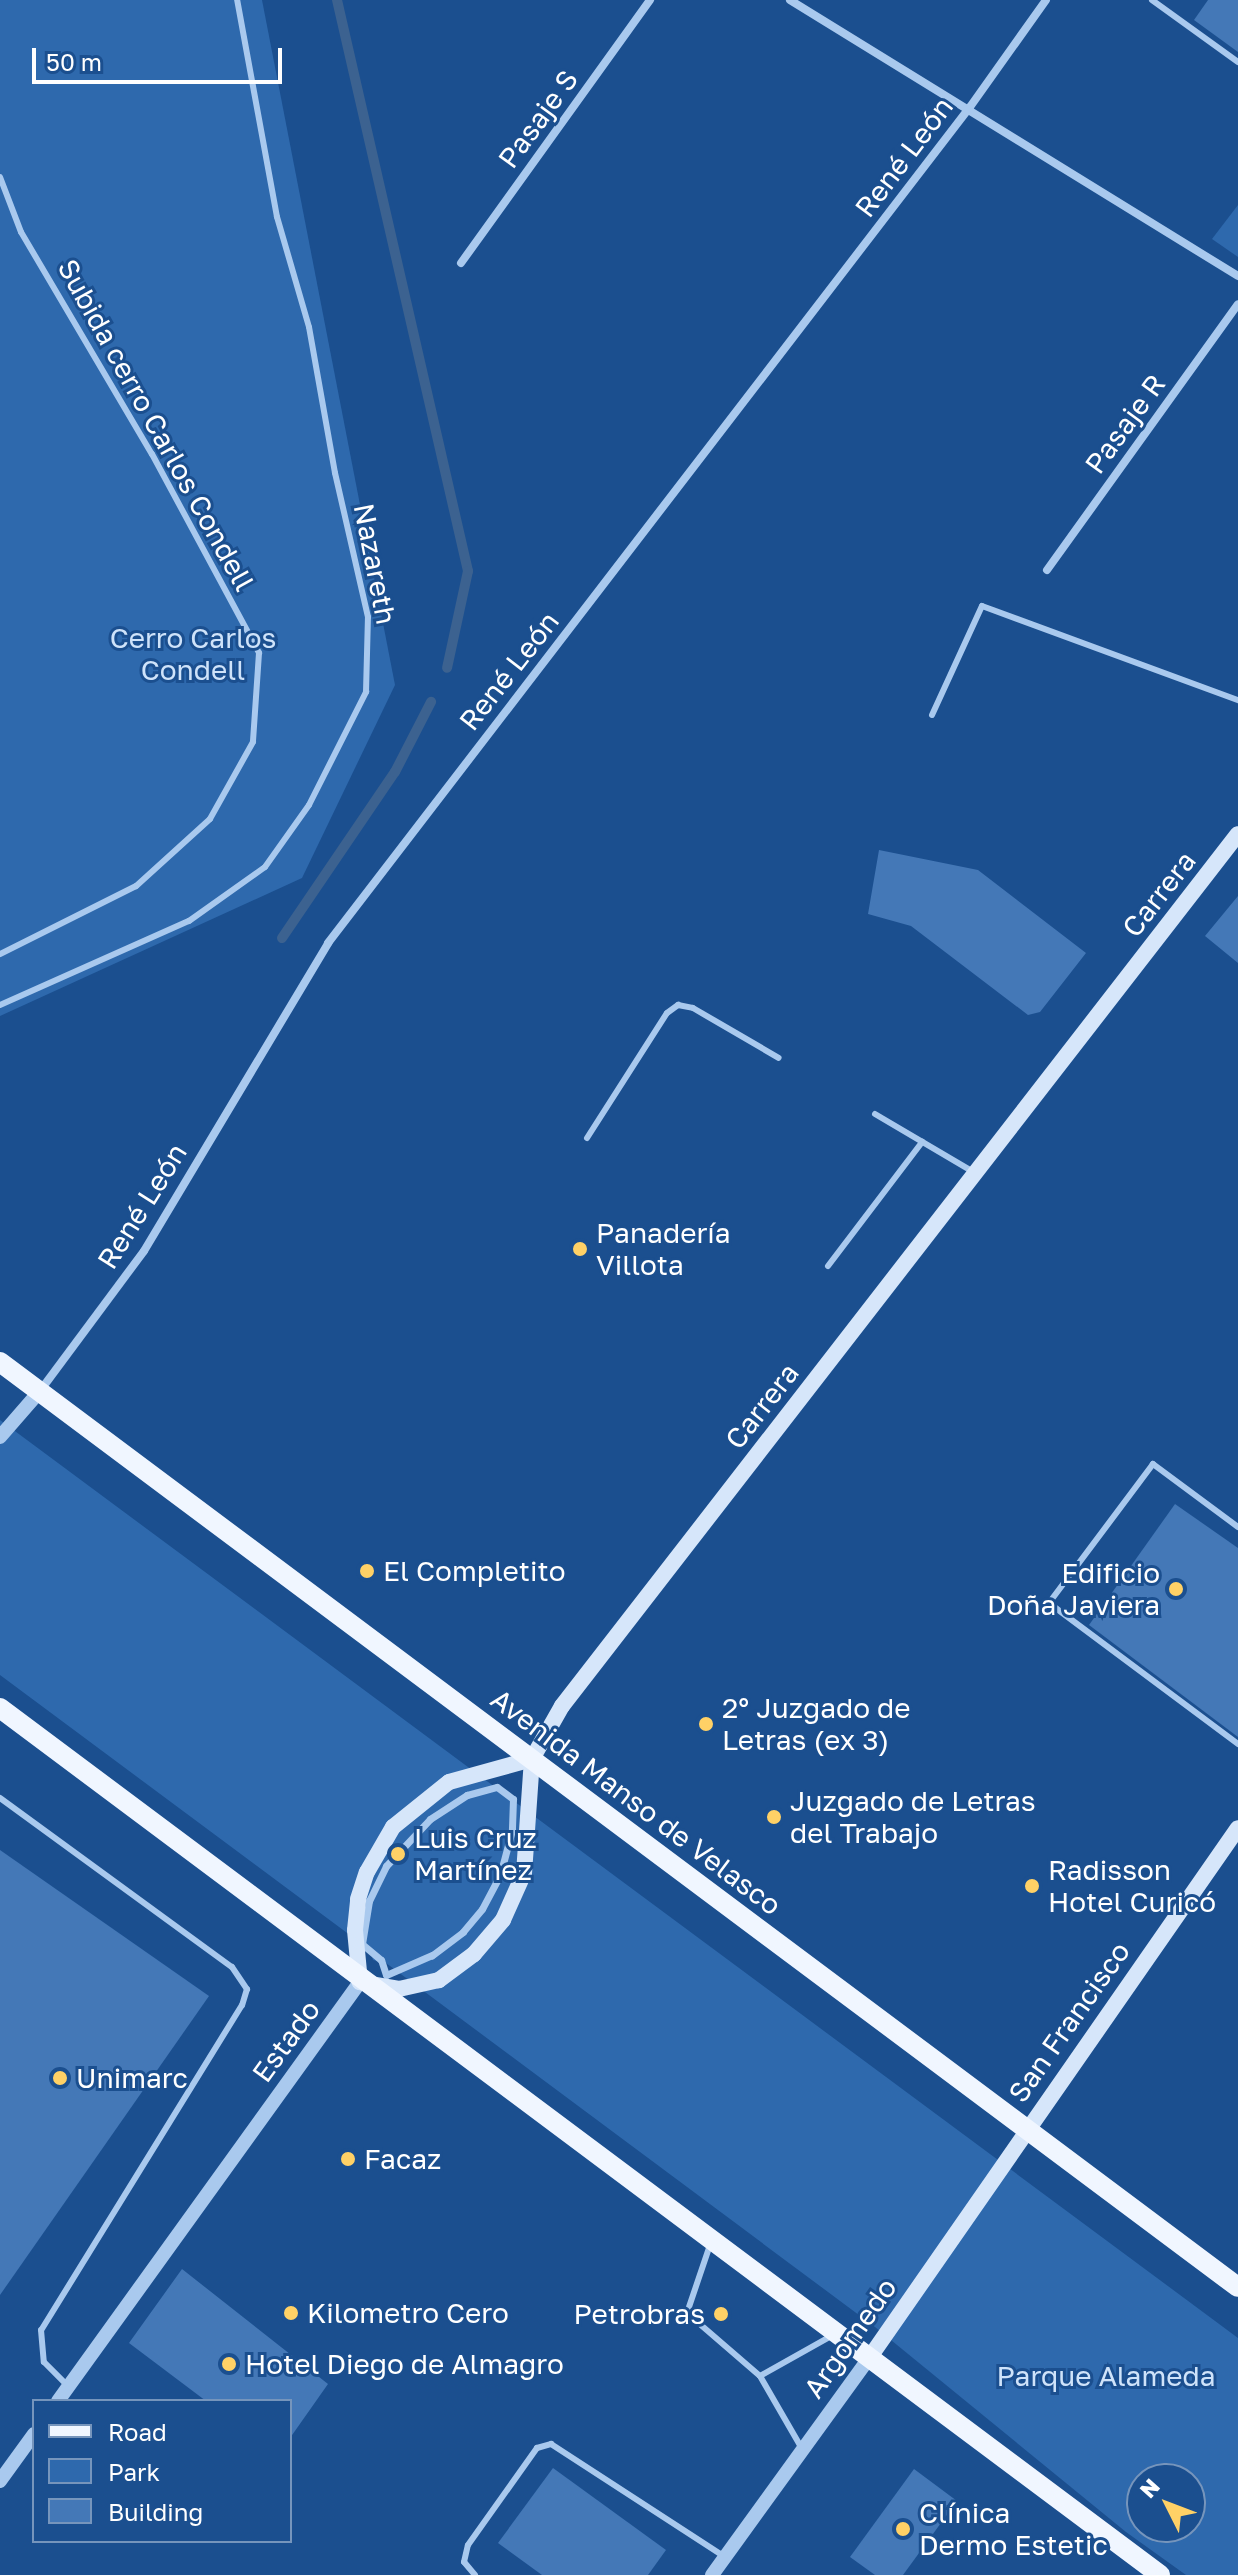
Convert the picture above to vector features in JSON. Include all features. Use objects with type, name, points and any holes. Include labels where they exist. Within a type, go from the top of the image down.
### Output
[{"type":"main road","name":"Carrera","points":[[532,1759],[562,1706],[1238,834]]},
{"type":"main road","name":"Avenida Manso de Velasco","points":[[0,1362],[1238,2287]]},
{"type":"main road","points":[[0,1708],[360,1982],[712,2237],[1160,2575]]},
{"type":"main road","points":[[532,1759],[524,1873],[503,1920],[474,1954],[439,1980],[399,1989],[360,1982],[355,1930],[358,1899],[367,1872],[393,1827],[449,1782],[532,1759]]},
{"type":"main road","name":"San Francisco","points":[[1026,2128],[1238,1828]]},
{"type":"main road","name":"Argomedo","points":[[870,2357],[1026,2128]]},
{"type":"street","name":"Pasaje S","points":[[461,263],[650,0]]},
{"type":"street","points":[[790,0],[970,107],[1238,276]]},
{"type":"street","name":"René León","points":[[40,1391],[144,1251],[328,943],[970,107],[1046,0]]},
{"type":"street","name":"Pasaje R","points":[[1047,570],[1238,304]]},
{"type":"street","points":[[0,1437],[40,1391]]},
{"type":"street","points":[[497,1787],[507,1790],[513,1799],[512,1830],[500,1875],[482,1909],[463,1932],[432,1955],[386,1975],[381,1960],[362,1944],[369,1901],[401,1846],[467,1795],[497,1787]]},
{"type":"street","name":"Estado","points":[[59,2399],[360,1982]]},
{"type":"street","name":"Argomedo","points":[[712,2575],[870,2357]]},
{"type":"street","points":[[0,2481],[32,2437]]},
{"type":"lane","name":"Nazareth","points":[[0,1005],[189,921],[265,867],[309,805],[366,692],[368,617],[335,473],[309,327],[277,217],[237,0]]},
{"type":"lane","points":[[1152,0],[1238,62]]},
{"type":"lane","name":"Subida cerro Carlos Condell","points":[[0,177],[21,232],[152,454],[259,653],[253,742],[210,819],[136,886],[0,954]]},
{"type":"lane","points":[[932,715],[982,606],[1238,700]]},
{"type":"lane","points":[[587,1138],[667,1013],[678,1005],[693,1008],[779,1058]]},
{"type":"lane","points":[[875,1114],[975,1173]]},
{"type":"lane","points":[[828,1266],[922,1142]]},
{"type":"lane","points":[[1238,1527],[1153,1464],[1049,1603],[1238,1744]]},
{"type":"lane","points":[[0,1798],[232,1967],[247,1989],[242,2005],[41,2330],[44,2362],[68,2387]]},
{"type":"lane","points":[[712,2237],[687,2313],[760,2376],[803,2450]]},
{"type":"lane","points":[[760,2376],[838,2332]]},
{"type":"lane","points":[[475,2575],[464,2562],[468,2545],[537,2448],[551,2444],[725,2557]]},
{"type":"green space","name":"Cerro Carlos Condell","points":[[0,0],[262,0],[395,685],[302,878],[0,1016]]},
{"type":"green space","points":[[1238,205],[1238,257],[1212,239]]},
{"type":"green space","name":"Parque Alameda","points":[[0,1420],[1238,2338],[1238,2575],[1186,2575],[1141,2543],[1206,2543],[1206,2463],[1126,2463],[1126,2532],[875,2327],[386,1963],[373,1960],[370,1950],[0,1675]]},
{"type":"building","points":[[1208,0],[1238,0],[1238,52],[1194,20]]},
{"type":"building","points":[[879,850],[978,870],[1086,953],[1040,1012],[1028,1015],[911,926],[868,914]]},
{"type":"building","points":[[1238,896],[1238,963],[1205,936]]},
{"type":"building","name":"Edificio Doña Javiera","points":[[1175,1504],[1238,1548],[1238,1737],[1089,1625]]},
{"type":"building","points":[[0,1850],[209,1996],[0,2295]]},
{"type":"building","name":"Hotel Diego de Almagro","points":[[182,2269],[328,2384],[292,2435],[292,2399],[203,2399],[129,2343]]},
{"type":"building","points":[[553,2468],[666,2550],[648,2575],[542,2575],[498,2543]]},
{"type":"building","name":"Clínica Dermo Estetic","points":[[914,2469],[957,2501],[903,2575],[875,2575],[850,2557]]},
{"type":"waterway","points":[[337,0],[468,571],[447,668]]},
{"type":"waterway","points":[[282,938],[395,772],[431,702]]},
{"type":"place","name":"Panadería Villota","points":[[580,1249]]},
{"type":"place","name":"El Completito","points":[[367,1571]]},
{"type":"place","name":"Edificio Doña Javiera","points":[[1176,1589]]},
{"type":"place","name":"2° Juzgado de Letras (ex 3)","points":[[706,1724]]},
{"type":"place","name":"Juzgado de Letras del Trabajo","points":[[774,1817]]},
{"type":"place","name":"Luis Cruz Martínez","points":[[398,1854]]},
{"type":"place","name":"Radisson Hotel Curicó","points":[[1032,1886]]},
{"type":"place","name":"Unimarc","points":[[60,2078]]},
{"type":"place","name":"Facaz","points":[[348,2159]]},
{"type":"place","name":"Kilometro Cero","points":[[291,2313]]},
{"type":"place","name":"Petrobras","points":[[721,2314]]},
{"type":"place","name":"Hotel Diego de Almagro","points":[[229,2364]]},
{"type":"place","name":"Clínica Dermo Estetic","points":[[903,2529]]}]
